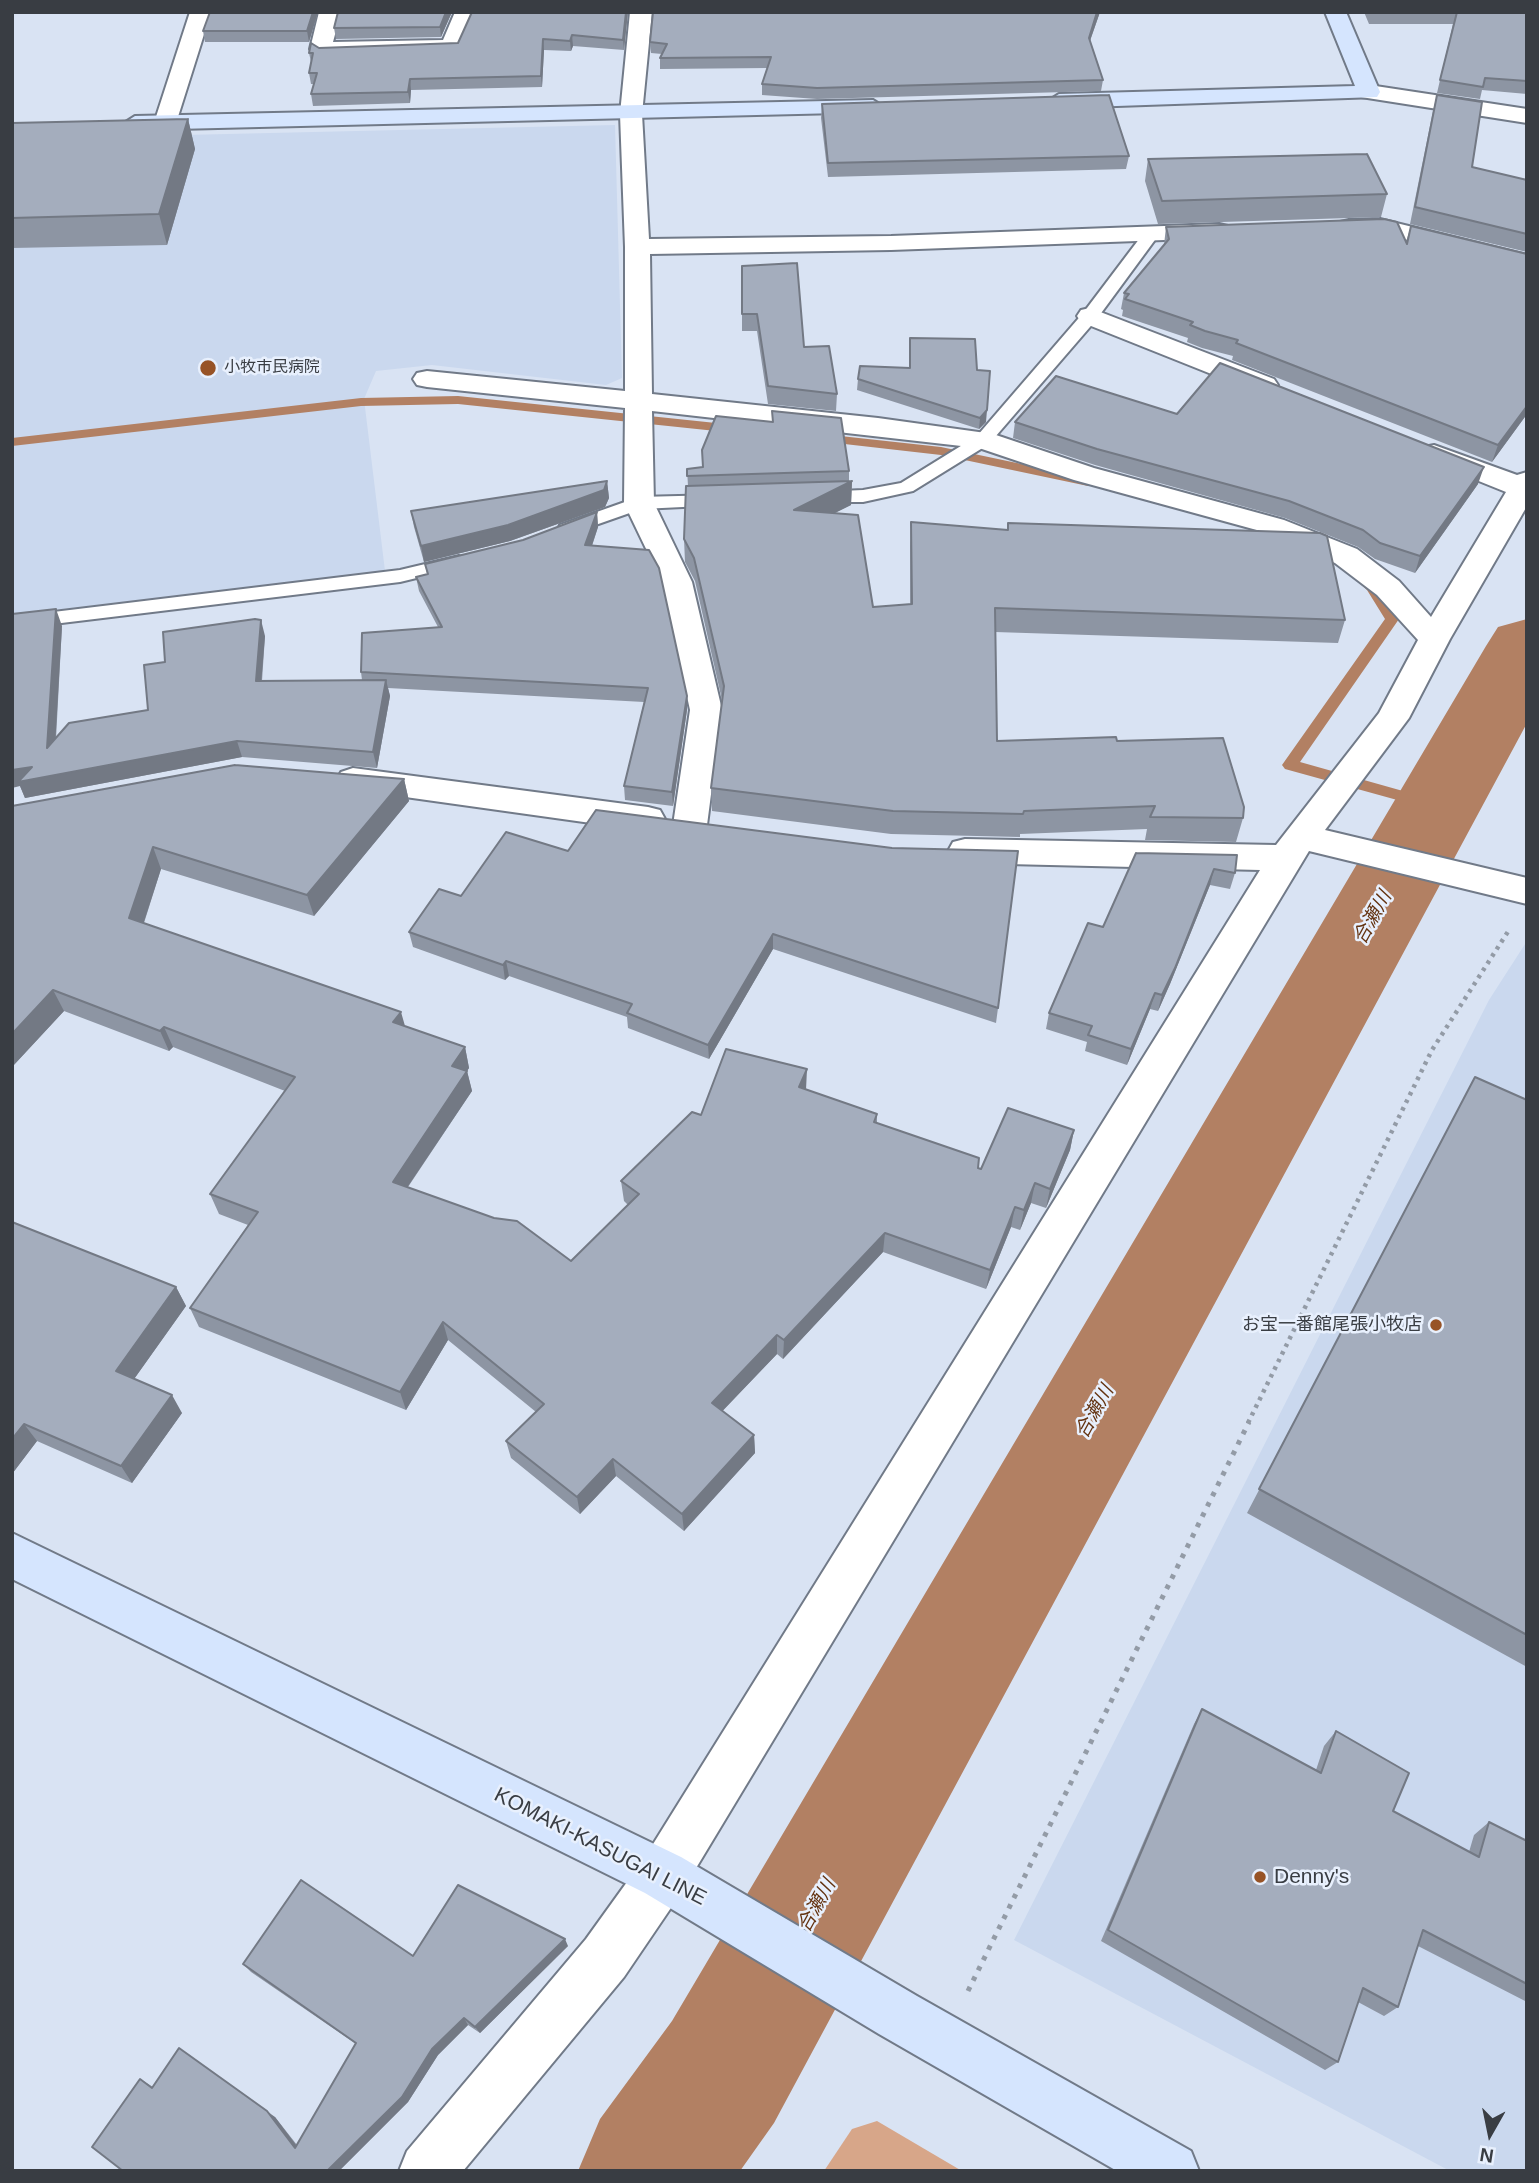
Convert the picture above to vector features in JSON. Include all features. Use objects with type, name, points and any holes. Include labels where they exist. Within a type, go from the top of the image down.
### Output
[{"type":"street","points":[[165,123],[201,12]]},
{"type":"street","points":[[330,12],[321,50],[451,46],[466,12]]},
{"type":"street","points":[[319,778],[383,783],[703,826],[706,710],[677,583],[639,503],[637,247],[631,114],[641,12]]},
{"type":"street","points":[[1335,12],[1369,92]]},
{"type":"street","points":[[1035,102],[1369,92],[1527,116]]},
{"type":"street","points":[[109,124],[896,106]]},
{"type":"street","points":[[1326,228],[1380,226],[1527,263]]},
{"type":"street","points":[[637,247],[891,243],[1246,230]]},
{"type":"street","points":[[1090,316],[1294,397]]},
{"type":"street","points":[[427,379],[878,426],[983,440],[1084,474],[1274,526],[1346,556],[1388,588],[1434,639]]},
{"type":"street","points":[[427,2171],[605,1958],[663,1875],[1300,845],[1392,718],[1434,639],[1525,485],[1408,443]]},
{"type":"street","points":[[927,850],[1300,845],[1527,891]]},
{"type":"street","name":"KOMAKI-KASUGAI LINE","points":[[12,1555],[663,1875],[898,2015],[1171,2171]]},
{"type":"lane","points":[[796,499],[863,496],[906,487],[983,440],[1090,316],[1152,233]]},
{"type":"lane","points":[[554,534],[639,503],[743,500]]},
{"type":"lane","points":[[12,623],[400,576],[478,558]]},
{"type":"path","points":[[944,2039],[1432,1050],[1512,926]]},
{"type":"shaded area","name":"小牧市民病院","points":[[615,125],[622,378],[606,385],[432,365],[376,371],[364,399],[385,571],[12,615],[12,139]]},
{"type":"shaded area","points":[[1527,941],[1527,2171],[1450,2171],[1014,1940],[1489,1000]]},
{"type":"shaded area","points":[[877,2121],[962,2171],[824,2171],[852,2129]]},
{"type":"building","points":[[210,12],[313,12],[307,31],[203,31]]},
{"type":"building","points":[[338,12],[446,12],[440,27],[334,28]]},
{"type":"building","points":[[472,12],[626,12],[623,40],[572,35],[570,41],[543,39],[541,76],[410,79],[408,92],[311,94],[317,73],[309,73],[313,53],[309,53],[311,43],[319,48],[458,43]]},
{"type":"building","points":[[653,12],[1097,12],[1089,38],[1103,80],[817,88],[762,84],[771,57],[660,58],[667,44],[650,42]]},
{"type":"building","points":[[1457,12],[1527,12],[1527,81],[1485,78],[1483,87],[1440,80]]},
{"type":"building","points":[[1109,95],[1129,156],[828,163],[822,104]]},
{"type":"building","points":[[1437,95],[1482,102],[1472,167],[1527,180],[1527,234],[1415,207]]},
{"type":"building","points":[[188,119],[159,214],[12,218],[12,123]]},
{"type":"building","points":[[1367,154],[1387,194],[1162,201],[1148,159]]},
{"type":"building","points":[[1384,219],[1397,222],[1407,244],[1411,226],[1527,254],[1527,406],[1498,445],[1236,343],[1238,340],[1190,325],[1193,322],[1125,299],[1129,294],[1124,293],[1169,239],[1166,227]]},
{"type":"building","points":[[797,263],[804,347],[829,346],[837,394],[768,386],[757,314],[742,314],[742,266]]},
{"type":"building","points":[[910,338],[975,339],[977,370],[990,371],[987,410],[980,418],[858,379],[860,366],[910,368]]},
{"type":"building","points":[[1220,363],[1484,467],[1420,556],[1380,543],[1363,530],[1289,501],[1097,449],[1015,422],[1056,376],[1177,414]]},
{"type":"building","points":[[772,411],[841,418],[849,471],[687,476],[687,469],[703,467],[702,450],[716,416],[773,422]]},
{"type":"building","points":[[607,481],[604,490],[508,525],[421,546],[411,511]]},
{"type":"building","points":[[852,481],[794,510],[858,515],[873,607],[912,604],[911,522],[1008,530],[1008,523],[1320,533],[1327,536],[1345,620],[995,608],[997,741],[1116,737],[1117,741],[1223,738],[1244,807],[1243,818],[1150,817],[1155,806],[1024,811],[1023,814],[893,811],[711,788],[724,686],[694,558],[684,539],[686,486]]},
{"type":"building","points":[[597,512],[585,545],[649,550],[659,568],[687,696],[672,792],[624,786],[648,688],[361,672],[362,633],[442,627],[416,577],[428,574],[425,564],[523,540]]},
{"type":"building","points":[[56,609],[47,748],[69,723],[148,710],[144,665],[165,662],[163,632],[255,619],[261,620],[256,681],[386,680],[373,752],[237,741],[18,782],[32,767],[12,770],[12,614]]},
{"type":"building","points":[[235,765],[404,779],[307,895],[153,847],[129,918],[401,1012],[393,1022],[465,1047],[452,1066],[467,1071],[393,1182],[494,1218],[517,1221],[571,1261],[639,1194],[621,1181],[692,1112],[701,1115],[726,1049],[807,1069],[799,1087],[877,1114],[874,1122],[979,1158],[978,1168],[981,1169],[1008,1108],[1074,1130],[1050,1189],[1035,1183],[1024,1210],[1015,1207],[990,1270],[885,1233],[784,1340],[777,1335],[712,1403],[754,1435],[682,1514],[613,1459],[577,1497],[506,1441],[544,1404],[443,1322],[400,1392],[190,1308],[258,1212],[210,1194],[295,1077],[164,1027],[160,1031],[53,990],[12,1034],[12,806]]},
{"type":"building","points":[[596,810],[892,848],[1018,851],[998,1008],[773,934],[708,1045],[627,1013],[632,1004],[506,961],[503,965],[409,932],[439,889],[461,896],[506,832],[568,851]]},
{"type":"building","points":[[1136,853],[1237,855],[1235,873],[1214,869],[1175,968],[1162,995],[1155,993],[1131,1049],[1088,1035],[1092,1026],[1049,1013],[1088,923],[1103,927]]},
{"type":"building","name":"お宝一番館尾張小牧店","points":[[1475,1077],[1527,1100],[1527,1635],[1259,1489]]},
{"type":"building","points":[[12,1222],[176,1287],[116,1371],[172,1395],[121,1466],[24,1424],[12,1439]]},
{"type":"building","name":"Denny's","points":[[1202,1709],[1321,1773],[1336,1731],[1409,1773],[1393,1811],[1479,1857],[1489,1822],[1527,1841],[1527,1984],[1423,1930],[1398,2007],[1363,1988],[1338,2062],[1108,1930]]},
{"type":"building","points":[[301,1880],[413,1956],[458,1885],[565,1939],[475,2027],[464,2018],[432,2049],[402,2097],[327,2171],[123,2171],[92,2147],[140,2079],[152,2088],[179,2048],[267,2111],[295,2148],[356,2043],[243,1964]]},
{"type":"waterway","points":[[12,442],[361,402],[458,400],[735,429]]},
{"type":"waterway","points":[[822,438],[941,451],[1088,482]]},
{"type":"waterway","points":[[1362,579],[1372,587],[1392,619],[1290,765],[1437,806]]},
{"type":"waterway","name":"合瀬川","points":[[652,2171],[723,2072],[1527,646]]},
{"type":"place","name":"小牧市民病院","points":[[208,368]]},
{"type":"place","name":"お宝一番館尾張小牧店","points":[[1436,1325]]},
{"type":"place","name":"Denny's","points":[[1260,1877]]}]
